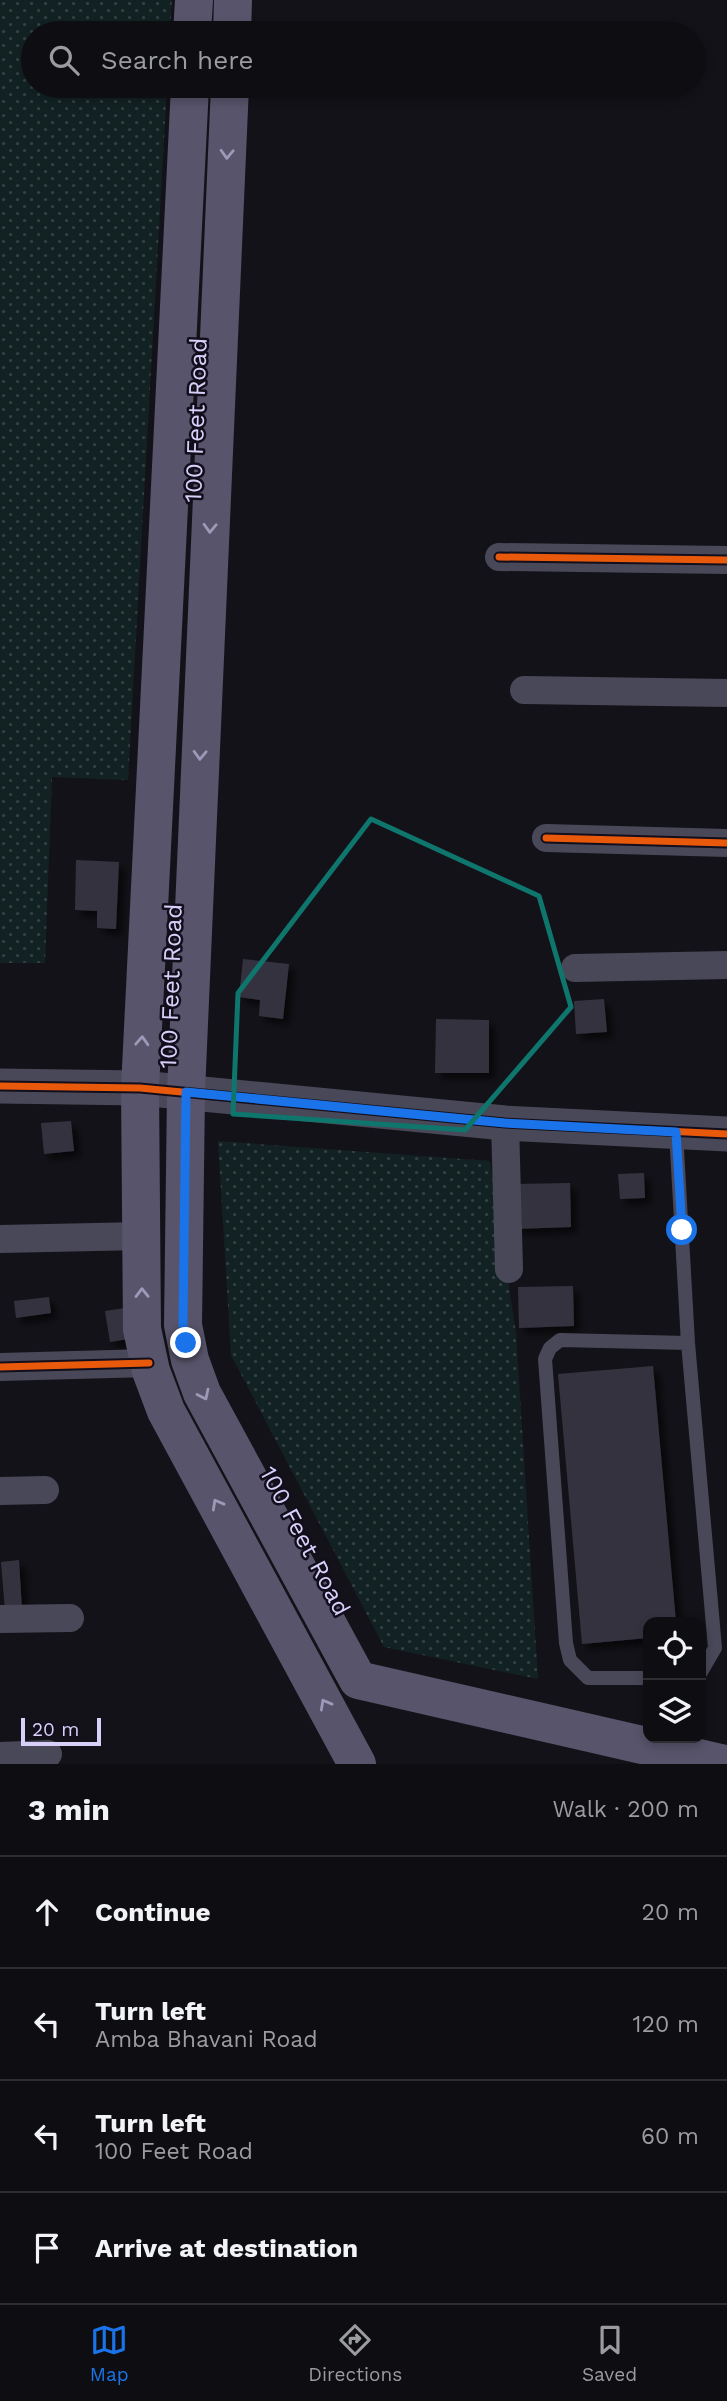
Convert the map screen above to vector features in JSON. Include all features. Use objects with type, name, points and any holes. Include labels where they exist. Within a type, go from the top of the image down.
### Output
[{"type":"main road","points":[[193,21],[194,0]]},
{"type":"main road","points":[[232,21],[233,0]]},
{"type":"main road","name":"100 Feet Road","points":[[189,98],[140,1088],[142,1329],[149,1363],[166,1411],[357,1764]]},
{"type":"main road","name":"100 Feet Road","points":[[229,98],[186,1092],[183,1325],[190,1360],[202,1393],[358,1680],[725,1764]]},
{"type":"street","points":[[499,557],[727,560]]},
{"type":"street","points":[[524,691],[727,693]]},
{"type":"street","points":[[546,838],[727,843]]},
{"type":"street","points":[[575,968],[727,965]]},
{"type":"street","points":[[0,1086],[140,1088],[505,1123],[727,1134]]},
{"type":"street","points":[[505,1123],[509,1269]]},
{"type":"street","points":[[0,1239],[142,1236]]},
{"type":"street","points":[[0,1367],[149,1363]]},
{"type":"street","points":[[0,1492],[45,1490]]},
{"type":"street","points":[[0,1619],[70,1618]]},
{"type":"street","points":[[0,1756],[48,1754]]},
{"type":"lane","points":[[676,1132],[688,1343],[715,1648],[706,1663]]},
{"type":"lane","points":[[643,1678],[588,1678],[570,1660],[566,1643],[545,1359],[551,1348],[560,1340],[688,1343]]},
{"type":"highlighted area","points":[[371,819],[539,896],[571,1007],[465,1130],[233,1114],[238,993]]},
{"type":"shaded area","points":[[0,0],[172,0],[171,21],[21,21],[21,98],[166,98],[128,780],[52,777],[45,963],[0,963]]},
{"type":"shaded area","points":[[218,1141],[490,1161],[516,1333],[538,1679],[384,1647],[231,1355]]},
{"type":"building","points":[[76,860],[119,862],[116,929],[97,928],[97,911],[75,910]]},
{"type":"building","points":[[243,959],[289,964],[283,1019],[259,1016],[260,1000],[239,997]]},
{"type":"building","points":[[604,999],[607,1032],[576,1034],[574,1001]]},
{"type":"building","points":[[436,1019],[489,1020],[489,1073],[435,1073]]},
{"type":"building","points":[[71,1121],[74,1151],[44,1154],[41,1123]]},
{"type":"building","points":[[644,1173],[645,1198],[620,1199],[618,1174]]},
{"type":"building","points":[[570,1183],[571,1227],[516,1229],[515,1184]]},
{"type":"building","points":[[573,1286],[574,1326],[519,1328],[518,1287]]},
{"type":"building","points":[[49,1297],[51,1313],[16,1318],[14,1301]]},
{"type":"building","points":[[125,1308],[129,1339],[110,1342],[105,1311]]},
{"type":"building","points":[[653,1366],[676,1617],[643,1617],[643,1638],[582,1644],[558,1374]]},
{"type":"building","points":[[19,1560],[22,1609],[5,1610],[1,1562]]},
{"type":"cycle path","points":[[499,557],[727,560]]},
{"type":"cycle path","points":[[546,838],[727,843]]},
{"type":"cycle path","points":[[0,1086],[140,1088],[505,1123],[727,1134]]},
{"type":"cycle path","points":[[0,1367],[149,1363]]},
{"type":"route","points":[[186,1343],[183,1325],[186,1092],[505,1123],[676,1132],[682,1230]]}]
